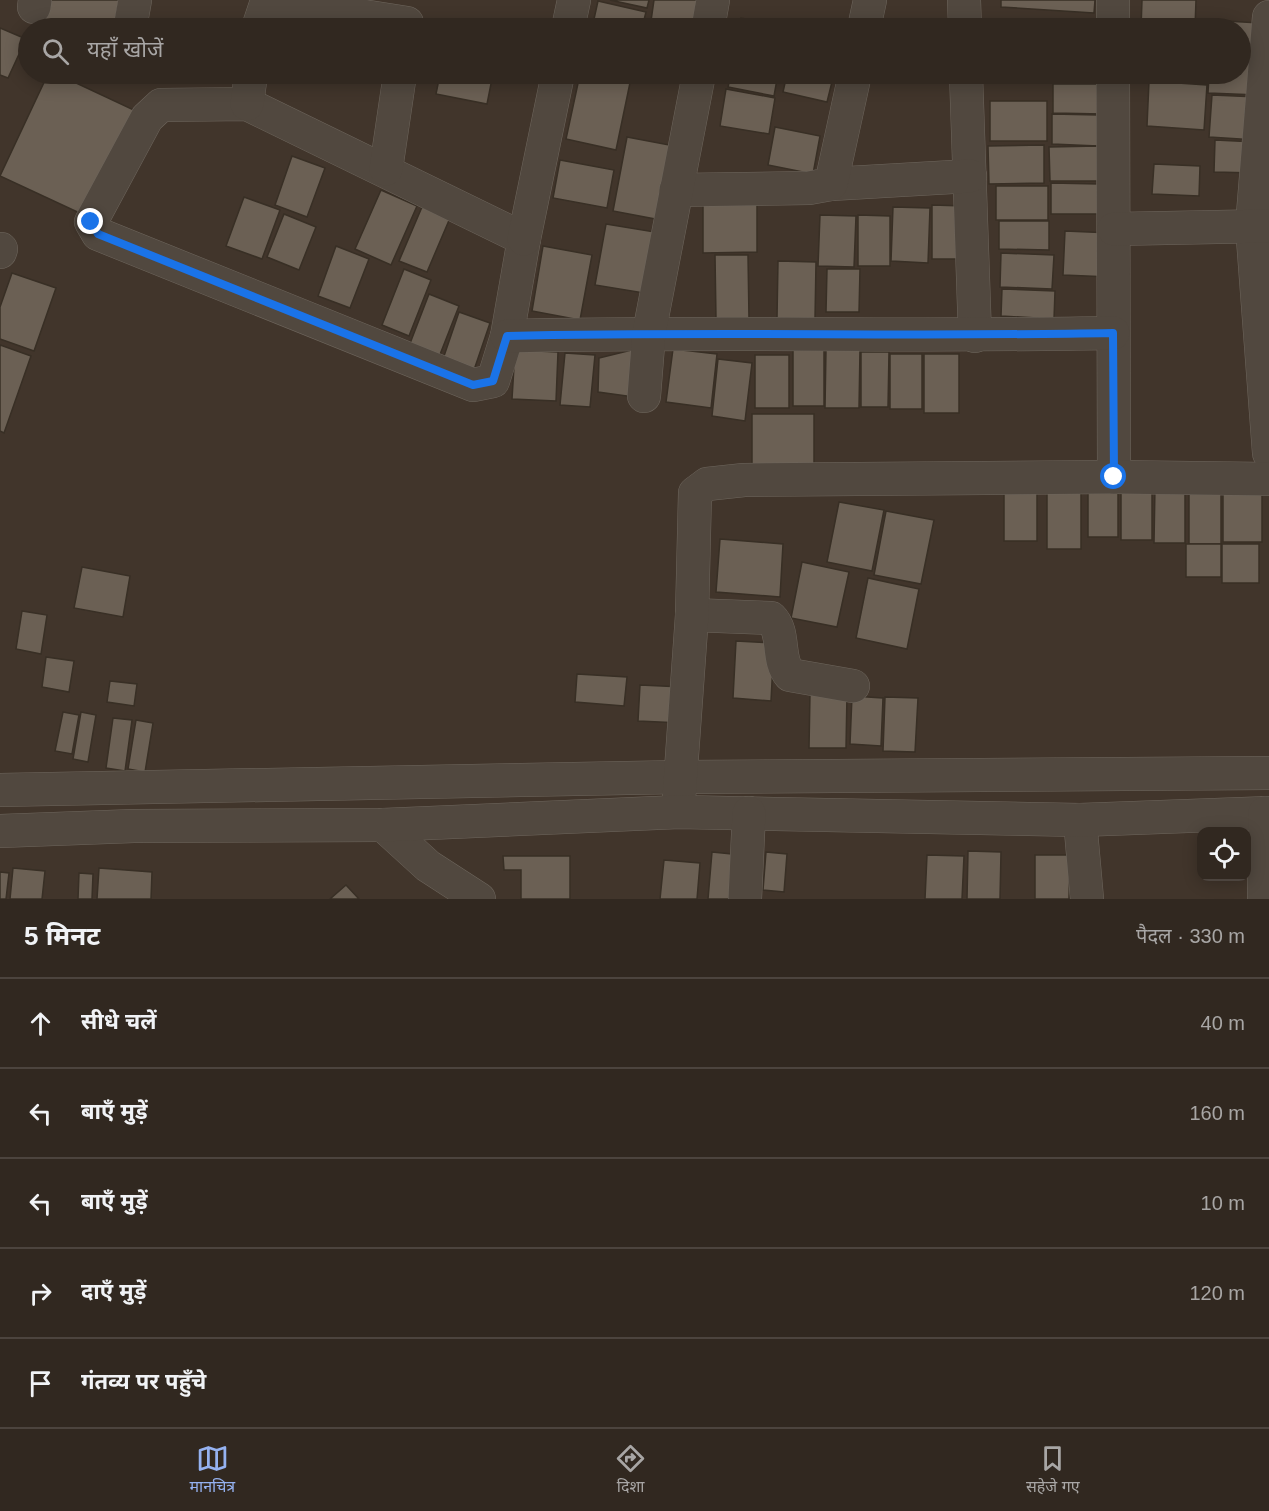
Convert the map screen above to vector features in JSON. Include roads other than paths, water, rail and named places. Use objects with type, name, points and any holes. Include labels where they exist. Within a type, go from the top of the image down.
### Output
[{"type":"street","points":[[132,18],[135,0]]},
{"type":"street","points":[[570,18],[574,0]]},
{"type":"street","points":[[710,18],[713,0]]},
{"type":"street","points":[[866,18],[870,0]]},
{"type":"street","points":[[964,0],[965,18]]},
{"type":"street","points":[[1113,0],[1113,18]]},
{"type":"street","points":[[261,18],[267,1],[408,17]]},
{"type":"street","points":[[1269,17],[1260,226],[1269,453]]},
{"type":"street","points":[[386,170],[399,84]]},
{"type":"street","points":[[524,239],[386,170],[249,89],[161,105],[147,118],[91,222],[98,234],[473,385],[493,381],[507,336],[524,239],[556,84]]},
{"type":"street","points":[[644,396],[649,333],[697,84]]},
{"type":"street","points":[[831,184],[853,84]]},
{"type":"street","points":[[966,84],[975,336]]},
{"type":"street","points":[[1113,84],[1114,477]]},
{"type":"street","points":[[676,190],[809,188],[831,184],[970,176]]},
{"type":"street","points":[[1114,229],[1260,226]]},
{"type":"street","points":[[507,336],[649,333],[975,336],[1113,333]]},
{"type":"street","points":[[679,812],[692,615],[694,493],[707,484],[744,480],[1114,477],[1269,479]]},
{"type":"street","points":[[692,615],[771,618],[778,629],[783,661],[790,675],[853,686]]},
{"type":"street","points":[[0,790],[680,777],[1269,773]]},
{"type":"street","points":[[0,831],[134,826],[383,825],[679,812],[1080,820],[1267,813],[1264,899]]},
{"type":"street","points":[[745,899],[749,813]]},
{"type":"street","points":[[1080,820],[1087,899]]},
{"type":"street","points":[[383,825],[428,867],[480,899]]}]
